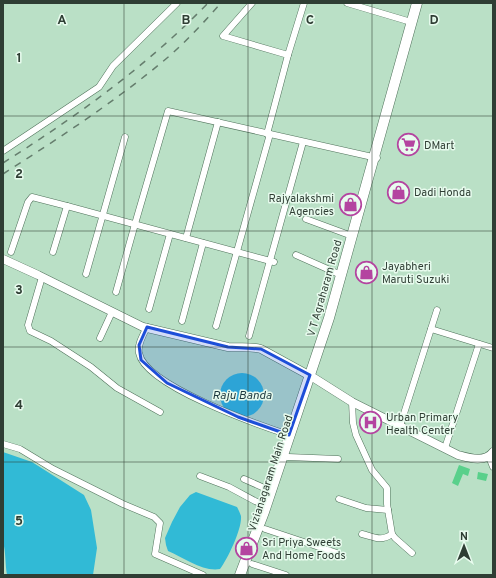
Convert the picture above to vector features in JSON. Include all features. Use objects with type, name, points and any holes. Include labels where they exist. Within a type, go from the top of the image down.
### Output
[{"type":"main road","name":"V T Agraharam Road","points":[[240,575],[312,376],[350,263],[417,3]]},
{"type":"main road","name":"V T Agraharam Road","points":[[312,376],[352,236],[422,3]]},
{"type":"main road","name":"Vizianagaram Main Road","points":[[248,575],[265,530],[312,376]]},
{"type":"street","points":[[3,151],[99,87],[113,66],[177,3]]},
{"type":"street","points":[[252,3],[223,36],[288,55]]},
{"type":"street","points":[[216,326],[269,134],[288,55],[304,3]]},
{"type":"street","points":[[347,3],[411,22]]},
{"type":"street","points":[[116,292],[168,111],[376,158]]},
{"type":"street","points":[[186,238],[218,122]]},
{"type":"street","points":[[86,274],[125,137]]},
{"type":"street","points":[[249,336],[272,261],[303,142]]},
{"type":"street","points":[[11,252],[28,202],[32,197],[272,261]]},
{"type":"street","points":[[53,252],[67,206]]},
{"type":"street","points":[[306,219],[352,236]]},
{"type":"street","points":[[149,309],[170,234]]},
{"type":"street","points":[[182,321],[203,243]]},
{"type":"street","points":[[296,254],[341,275]]},
{"type":"street","points":[[3,259],[112,312],[147,327],[228,347],[240,349],[255,347],[262,349],[312,376],[352,402],[445,448],[466,457],[476,459],[491,455],[493,467]]},
{"type":"street","points":[[42,277],[28,325],[30,331],[66,350],[91,367],[117,388],[160,412]]},
{"type":"street","points":[[400,426],[437,310]]},
{"type":"street","points":[[100,338],[112,312]]},
{"type":"street","points":[[147,327],[139,345],[141,360],[148,368],[167,383],[238,417],[290,435]]},
{"type":"street","points":[[431,329],[493,348]]},
{"type":"street","points":[[445,448],[479,344]]},
{"type":"street","points":[[352,402],[354,429],[372,470],[387,488],[388,510],[392,534],[412,553]]},
{"type":"street","points":[[3,444],[20,449],[53,469],[123,504],[154,517],[160,524],[155,554],[203,575]]},
{"type":"street","points":[[288,457],[338,459]]},
{"type":"street","points":[[200,476],[229,487],[266,506]]},
{"type":"street","points":[[244,479],[271,491]]},
{"type":"street","points":[[338,499],[366,508],[388,510]]},
{"type":"street","points":[[265,530],[337,553]]},
{"type":"street","points":[[362,534],[382,539],[387,538],[392,534]]},
{"type":"street","points":[[252,564],[286,575]]},
{"type":"highlighted area","points":[[147,327],[228,347],[261,349],[310,375],[289,435],[238,417],[167,383],[141,360],[139,345]]},
{"type":"water","name":"Raju Banda","points":[[242,373],[254,377],[260,383],[264,395],[260,407],[254,413],[242,417],[230,413],[224,407],[220,395],[224,383],[230,377]]},
{"type":"water","points":[[3,452],[32,462],[84,495],[91,510],[97,548],[93,575],[7,575],[3,542]]},
{"type":"water","points":[[196,492],[237,507],[241,516],[241,522],[234,543],[220,569],[207,568],[194,564],[168,551],[166,545],[165,538],[180,507],[190,495]]},
{"type":"building","points":[[459,465],[470,469],[468,476],[463,474],[458,486],[452,483]]},
{"type":"building","points":[[478,472],[488,474],[486,481],[477,479]]},
{"type":"railway","points":[[3,163],[58,127],[136,69],[161,48],[208,3]]},
{"type":"railway","points":[[3,174],[87,119],[148,74],[181,45],[221,3]]},
{"type":"place","name":"DMart","points":[[409,145]]},
{"type":"place","name":"Dadi Honda","points":[[399,192]]},
{"type":"place","name":"Rajyalakshmi Agencies","points":[[350,204]]},
{"type":"place","name":"Jayabheri Maruti Suzuki","points":[[366,272]]},
{"type":"place","name":"Urban Primary Health Center","points":[[370,423]]},
{"type":"place","name":"Sri Priya Sweets And Home Foods","points":[[247,548]]}]
